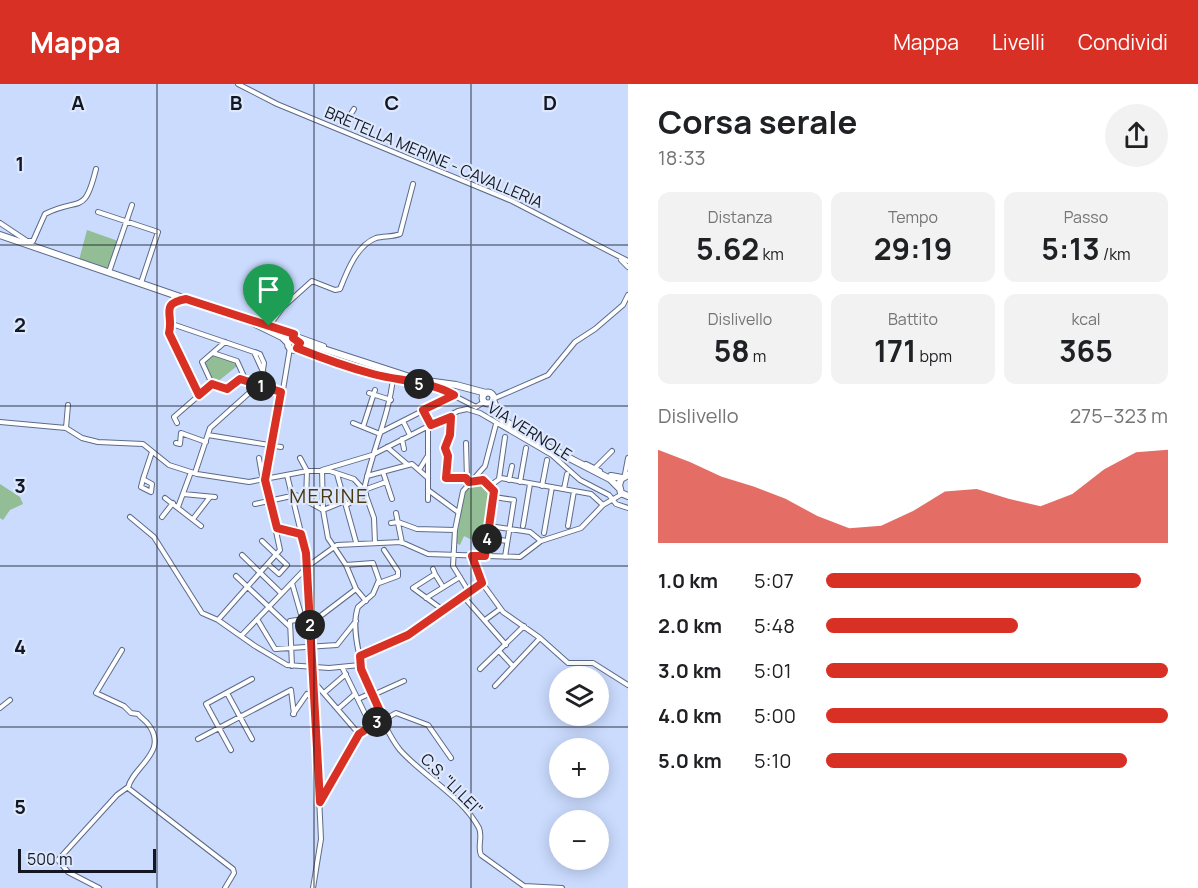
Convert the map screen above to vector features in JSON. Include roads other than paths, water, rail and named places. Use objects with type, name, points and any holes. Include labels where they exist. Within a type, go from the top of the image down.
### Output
[{"type":"main road","points":[[0,235],[141,283],[172,297],[200,303],[247,320],[294,343],[308,345],[419,380],[456,385],[475,392],[487,400],[497,413],[518,432],[606,475],[625,476],[614,496]]},
{"type":"main road","points":[[593,467],[613,480],[614,496]]},
{"type":"street","name":"BRETELLA MERINE - CAVALLERIA","points":[[238,84],[277,104],[512,201],[618,258],[628,261]]},
{"type":"street","points":[[346,122],[354,109]]},
{"type":"street","points":[[0,223],[27,243],[33,241],[45,214],[63,207],[77,206],[90,194],[96,169]]},
{"type":"street","points":[[269,326],[283,307],[311,282],[338,290],[363,248],[377,238],[400,234],[413,184]]},
{"type":"street","points":[[109,273],[132,205]]},
{"type":"street","points":[[98,212],[158,232],[141,283]]},
{"type":"street","name":"BRETELLA MERINE - CAVALLERIA","points":[[618,258],[628,267]]},
{"type":"street","points":[[200,303],[269,326],[294,343],[374,374],[437,387],[454,395],[487,400],[544,379],[575,342],[595,329],[623,305],[628,296]]},
{"type":"street","points":[[172,297],[166,313],[171,323],[169,333],[199,395]]},
{"type":"street","points":[[171,323],[254,352],[271,389]]},
{"type":"street","points":[[225,342],[202,362],[212,384],[227,389],[240,379],[281,392]]},
{"type":"street","points":[[294,343],[419,377]]},
{"type":"street","points":[[265,480],[281,392],[294,343]]},
{"type":"street","points":[[213,353],[237,361],[246,381]]},
{"type":"street","points":[[365,492],[371,455],[391,400],[393,378]]},
{"type":"street","points":[[177,423],[174,417],[212,384]]},
{"type":"street","points":[[178,507],[211,427],[258,385]]},
{"type":"street","points":[[363,427],[373,393],[391,400]]},
{"type":"street","points":[[353,423],[380,433],[454,395]]},
{"type":"street","points":[[66,428],[68,405]]},
{"type":"street","points":[[423,410],[429,425],[428,500]]},
{"type":"street","name":"VIA VERNOLE","points":[[322,470],[371,455],[450,415],[471,410],[552,455],[580,480],[614,496],[616,504],[628,508]]},
{"type":"street","points":[[450,415],[450,435],[445,448],[448,456],[446,478],[483,480],[491,485],[494,497],[485,556]]},
{"type":"street","points":[[403,421],[410,435]]},
{"type":"street","points":[[0,422],[66,428],[90,440],[143,444],[163,462],[193,473],[249,482],[307,471],[322,470],[337,473],[354,479],[365,492],[374,518],[375,543]]},
{"type":"street","points":[[469,592],[453,566],[452,555],[458,512],[468,480],[485,466],[496,424]]},
{"type":"street","points":[[176,443],[180,444],[181,433],[206,442]]},
{"type":"street","points":[[208,435],[281,447]]},
{"type":"street","points":[[499,479],[506,437]]},
{"type":"street","points":[[402,439],[404,449]]},
{"type":"street","points":[[466,443],[468,480]]},
{"type":"street","points":[[387,447],[408,465]]},
{"type":"street","points":[[520,482],[526,448]]},
{"type":"street","points":[[143,479],[151,449]]},
{"type":"street","points":[[593,467],[612,451]]},
{"type":"street","points":[[419,470],[428,457]]},
{"type":"street","points":[[218,620],[278,556],[280,544],[277,528],[259,458]]},
{"type":"street","points":[[300,458],[307,471],[306,501]]},
{"type":"street","points":[[625,476],[628,458]]},
{"type":"street","points":[[542,486],[547,460]]},
{"type":"street","points":[[367,476],[414,465],[428,478]]},
{"type":"street","points":[[509,480],[512,466]]},
{"type":"street","points":[[322,470],[323,510],[328,538],[346,565],[356,590],[366,601]]},
{"type":"street","points":[[383,472],[392,499]]},
{"type":"street","points":[[337,473],[356,542]]},
{"type":"street","points":[[564,489],[567,474]]},
{"type":"street","points":[[287,475],[306,562],[312,647],[321,839],[313,888]]},
{"type":"street","points":[[491,485],[499,479],[614,496]]},
{"type":"street","points":[[255,504],[292,496],[323,510],[346,503],[386,482]]},
{"type":"street","points":[[523,526],[530,483]]},
{"type":"street","points":[[544,533],[552,487]]},
{"type":"street","points":[[428,490],[458,512]]},
{"type":"street","points":[[568,526],[574,491]]},
{"type":"street","points":[[183,494],[213,497],[193,519]]},
{"type":"street","points":[[241,636],[281,593],[335,546],[356,542],[402,543],[425,554],[523,557],[541,541],[581,528],[614,496]]},
{"type":"street","points":[[494,497],[514,500],[505,557]]},
{"type":"street","points":[[165,498],[201,526]]},
{"type":"street","points":[[162,517],[173,503]]},
{"type":"street","points":[[396,513],[402,543]]},
{"type":"street","points":[[129,517],[154,537],[202,613],[218,620],[276,659],[292,666],[312,668],[360,665],[356,621],[358,607],[373,594],[379,583],[398,576],[398,571],[384,550]]},
{"type":"street","points":[[391,523],[398,522],[417,529],[455,531]]},
{"type":"street","points":[[489,526],[530,532],[541,541]]},
{"type":"street","points":[[277,528],[301,534]]},
{"type":"street","points":[[488,538],[507,541]]},
{"type":"street","points":[[262,541],[287,565],[279,574],[269,565]]},
{"type":"street","points":[[242,555],[281,593]]},
{"type":"street","points":[[472,556],[482,583],[500,609],[540,638],[568,663],[593,663],[628,685]]},
{"type":"street","points":[[306,562],[316,561]]},
{"type":"street","points":[[346,565],[374,563],[379,583]]},
{"type":"street","points":[[443,587],[434,572],[413,588],[443,610]]},
{"type":"street","points":[[236,576],[290,627]]},
{"type":"street","points":[[426,598],[460,577]]},
{"type":"street","points":[[292,583],[302,618]]},
{"type":"street","points":[[360,656],[408,635],[482,583]]},
{"type":"street","points":[[310,624],[356,590]]},
{"type":"street","points":[[463,596],[506,645]]},
{"type":"street","points":[[485,620],[500,609]]},
{"type":"street","points":[[283,622],[318,617]]},
{"type":"street","points":[[257,619],[273,648],[339,645],[356,621]]},
{"type":"street","points":[[290,621],[292,666]]},
{"type":"street","points":[[480,669],[524,626]]},
{"type":"street","points":[[495,686],[512,665],[540,638]]},
{"type":"street","points":[[99,888],[68,872],[58,860],[117,795],[128,787],[151,756],[154,740],[150,726],[138,714],[131,713],[124,706],[96,693],[122,650]]},
{"type":"street","points":[[499,651],[512,665]]},
{"type":"street","name":"C.S. \"LI LEI\"","points":[[360,665],[400,750],[444,790],[479,829],[479,850],[482,855],[524,886],[562,888]]},
{"type":"street","points":[[342,667],[371,726]]},
{"type":"street","points":[[324,693],[346,674]]},
{"type":"street","points":[[231,750],[206,704],[252,679]]},
{"type":"street","points":[[338,709],[357,696],[372,694],[404,681]]},
{"type":"street","points":[[313,682],[359,734]]},
{"type":"street","points":[[198,739],[291,690],[293,714],[307,694],[314,698]]},
{"type":"street","points":[[227,693],[252,739]]},
{"type":"street","points":[[0,708],[10,699]]},
{"type":"street","points":[[320,802],[359,734],[383,718],[396,713],[404,714],[428,725],[451,759]]},
{"type":"street","points":[[128,787],[233,868],[234,873],[225,888]]},
{"type":"district","name":"MERINE","points":[[329,496]]}]
